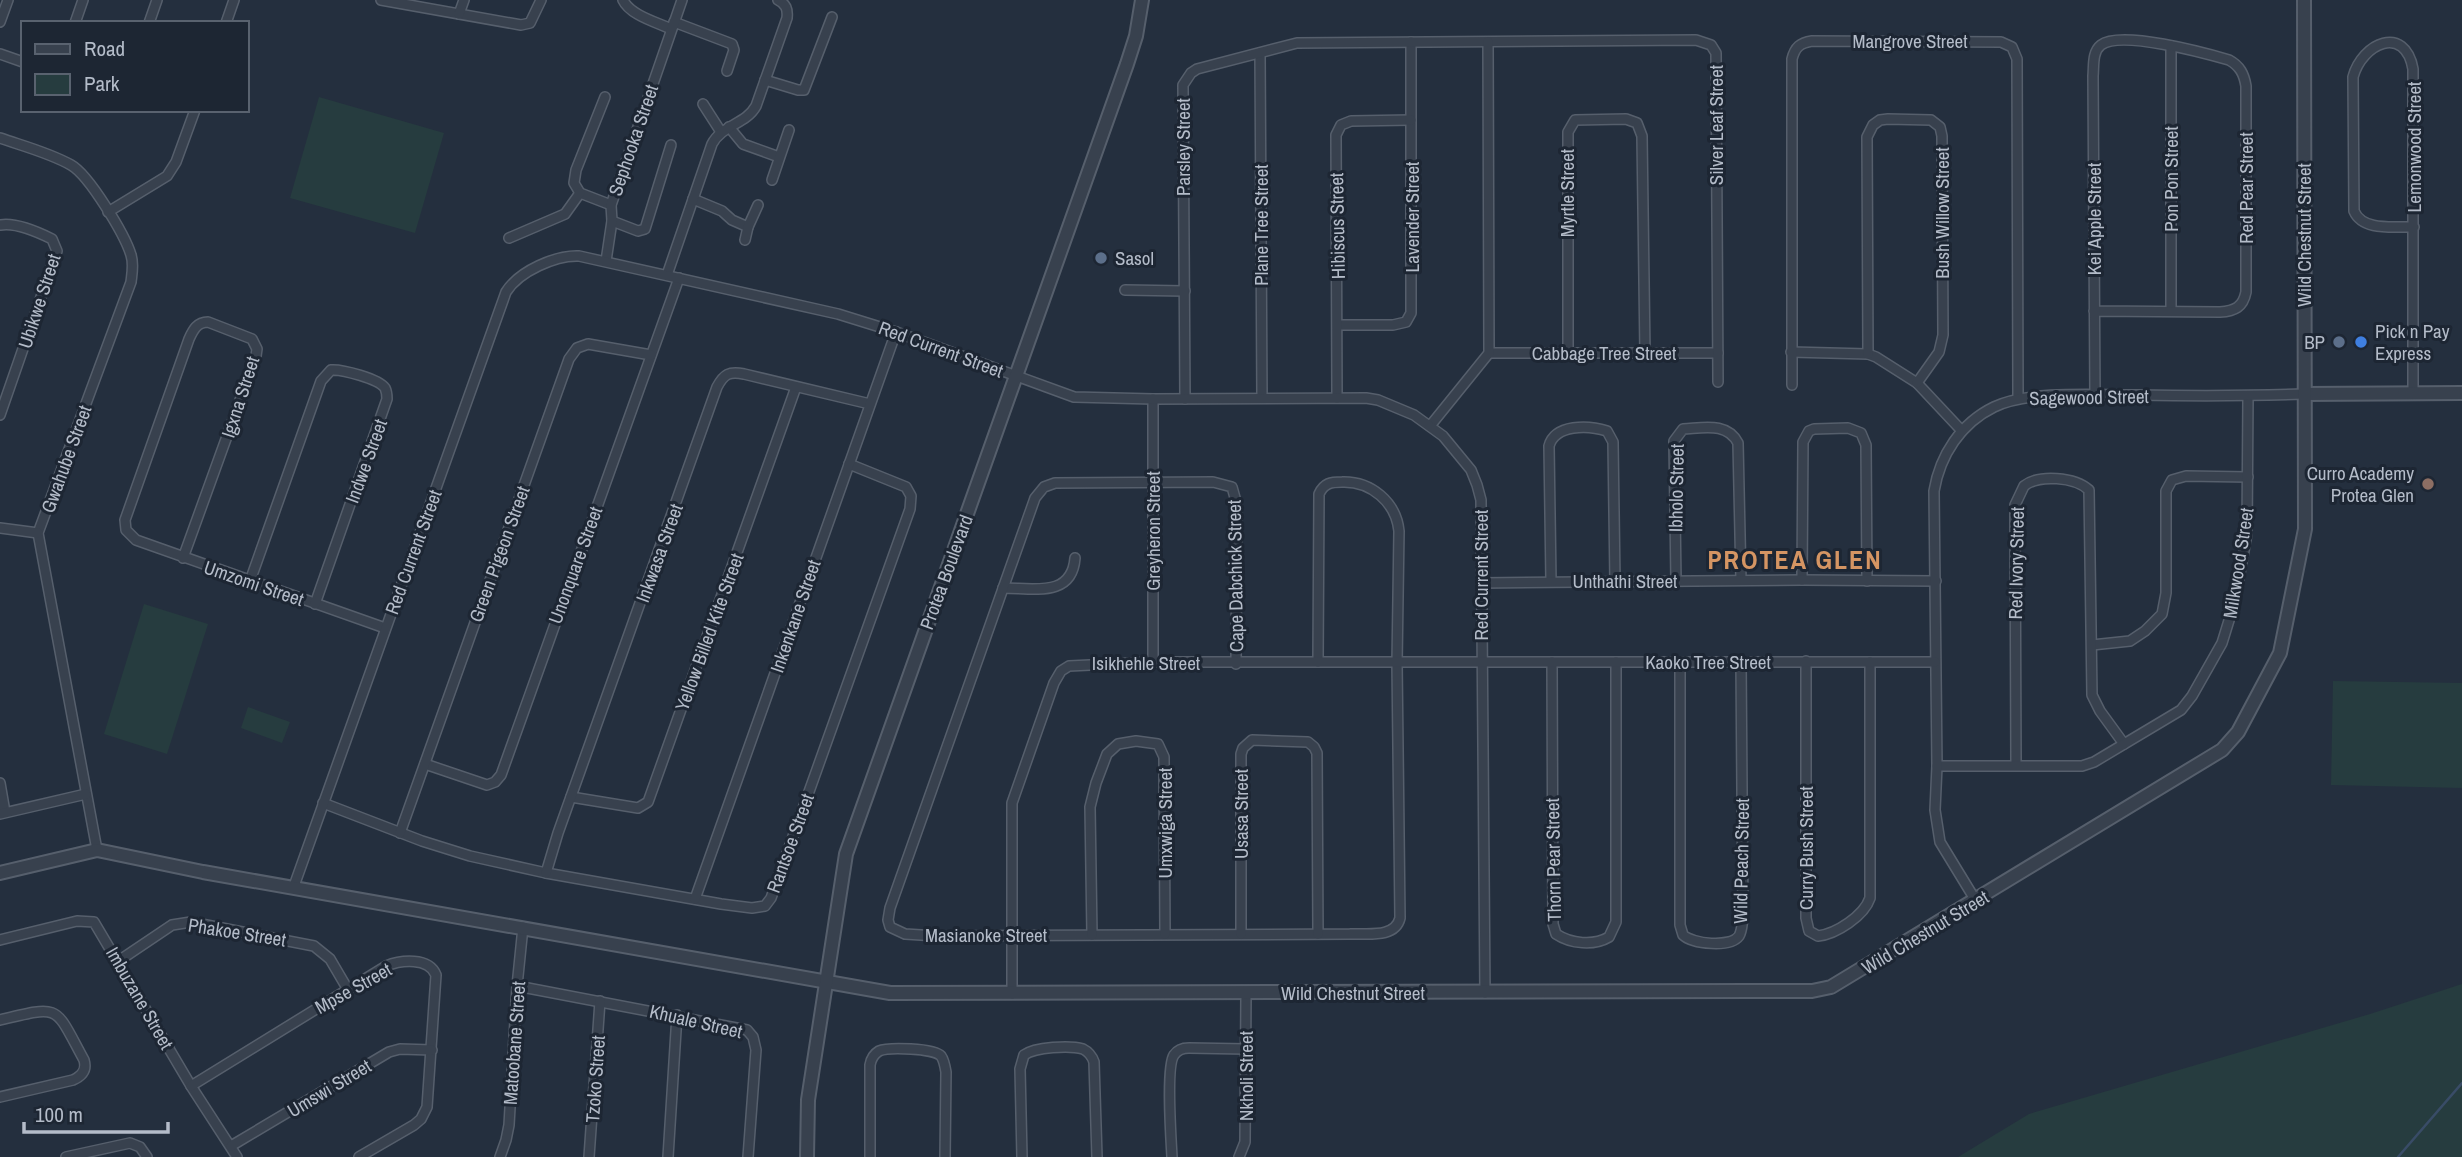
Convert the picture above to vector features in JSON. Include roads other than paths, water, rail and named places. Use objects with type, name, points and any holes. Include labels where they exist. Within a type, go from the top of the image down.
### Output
[{"type":"street","points":[[1,17],[8,0]]},
{"type":"street","points":[[76,21],[83,0]]},
{"type":"street","points":[[150,21],[157,0]]},
{"type":"street","points":[[227,21],[234,0]]},
{"type":"street","points":[[385,0],[526,25],[533,20],[540,2]]},
{"type":"street","points":[[459,14],[464,0]]},
{"type":"street","points":[[623,0],[625,6],[633,11],[732,44],[734,50],[727,71]]},
{"type":"street","points":[[672,26],[682,0]]},
{"type":"street","points":[[667,275],[712,144],[725,129],[753,112],[787,18],[785,4],[778,0]]},
{"type":"street","name":"Protea Boulevard","points":[[807,1157],[808,1100],[824,982],[846,854],[1128,64],[1142,0]]},
{"type":"street","name":"Wild Chestnut Street","points":[[97,850],[203,872],[890,993],[1821,990],[1839,984],[2212,757],[2238,732],[2280,653],[2305,529],[2304,0]]},
{"type":"street","points":[[765,80],[804,90],[832,17]]},
{"type":"street","name":"Sephooka Street","points":[[606,261],[612,221],[611,205],[672,26]]},
{"type":"street","name":"Silver Leaf Street","points":[[1492,42],[1696,40],[1714,47],[1718,382]]},
{"type":"street","name":"Mangrove Street","points":[[1792,386],[1792,59],[1796,48],[1804,42],[1812,41],[2001,42],[2011,47],[2017,59],[2018,398]]},
{"type":"street","name":"Red Pear Street","points":[[2094,312],[2232,312],[2242,304],[2246,292],[2244,78],[2236,63],[2148,42],[2115,41],[2100,46]]},
{"type":"street","name":"Lavender Street","points":[[1338,325],[1393,325],[1406,321],[1411,313],[1411,42]]},
{"type":"street","points":[[1430,426],[1489,353],[1492,42]]},
{"type":"street","name":"Parsley Street","points":[[1185,399],[1183,85],[1191,73],[1197,69],[1297,43],[1492,42]]},
{"type":"street","name":"Lemonwood Street","points":[[2413,393],[2414,227],[2412,60],[2404,48],[2397,44],[2380,44],[2369,49],[2361,58],[2353,77],[2354,211],[2365,224],[2414,227]]},
{"type":"street","name":"Kei Apple Street","points":[[2095,395],[2093,76],[2094,56],[2100,46]]},
{"type":"street","name":"Pon Pon Street","points":[[2171,46],[2171,311]]},
{"type":"street","name":"Plane Tree Street","points":[[1260,53],[1262,398]]},
{"type":"street","points":[[0,54],[21,61]]},
{"type":"street","points":[[605,97],[576,170],[575,183],[580,193],[611,205]]},
{"type":"street","points":[[703,104],[725,129],[743,144],[779,157]]},
{"type":"street","points":[[108,212],[167,176],[176,162],[194,112]]},
{"type":"street","name":"Myrtle Street","points":[[1568,353],[1567,131],[1575,120],[1626,118],[1637,123],[1642,136],[1645,353]]},
{"type":"street","name":"Hibiscus Street","points":[[1337,398],[1338,130],[1341,125],[1351,121],[1411,120]]},
{"type":"street","name":"Bush Willow Street","points":[[1868,354],[1867,137],[1873,125],[1880,120],[1931,120],[1940,127],[1942,136],[1943,335],[1940,352],[1917,383]]},
{"type":"street","points":[[772,180],[789,130]]},
{"type":"street","name":"Gwahube Street","points":[[0,138],[62,160],[80,171],[108,212],[131,253],[133,264],[131,282],[38,533],[97,850]]},
{"type":"street","points":[[612,221],[638,230],[645,229],[671,145]]},
{"type":"street","points":[[509,238],[565,214],[580,193]]},
{"type":"street","points":[[693,199],[722,211],[732,220],[748,227]]},
{"type":"street","points":[[745,240],[758,205]]},
{"type":"street","name":"Ubikwe Street","points":[[0,225],[13,225],[46,236],[56,244],[57,251],[0,415]]},
{"type":"street","name":"Red Current Street","points":[[294,886],[506,292],[513,282],[554,258],[568,256],[606,261],[838,314],[896,332],[1074,397],[1378,400],[1402,409],[1430,426],[1455,449],[1471,470],[1478,485],[1482,527],[1485,993]]},
{"type":"street","name":"Unonquare Street","points":[[425,764],[487,785],[502,775],[679,278]]},
{"type":"street","points":[[1125,290],[1185,291]]},
{"type":"street","name":"Igxna Street","points":[[126,530],[125,520],[192,332],[202,322],[208,322],[245,335],[255,344],[256,356],[183,558]]},
{"type":"street","name":"Inkenkane Street","points":[[695,899],[896,332]]},
{"type":"street","name":"Green Pigeon Street","points":[[400,833],[569,359],[578,348],[588,344],[651,355]]},
{"type":"street","points":[[1791,352],[1868,354],[1917,383],[1962,431]]},
{"type":"street","name":"Cabbage Tree Street","points":[[1489,353],[1718,353]]},
{"type":"street","name":"Indwe Street","points":[[250,581],[321,381],[331,370],[344,370],[379,383],[386,390],[387,399],[315,604]]},
{"type":"street","name":"Inkwasa Street","points":[[546,873],[722,377],[735,372],[870,404]]},
{"type":"street","name":"Yellow Billed Kite Street","points":[[571,797],[638,808],[648,802],[796,387]]},
{"type":"street","name":"Sagewood Street","points":[[1976,901],[1940,842],[1935,810],[1937,766],[1934,491],[1936,478],[1946,454],[1962,431],[1992,408],[2018,398],[2095,395],[2462,393]]},
{"type":"street","name":"Milkwood Street","points":[[1937,766],[2082,766],[2094,762],[2187,704],[2222,643],[2235,601],[2246,534],[2248,396]]},
{"type":"street","name":"Greyheron Street","points":[[1153,399],[1153,662]]},
{"type":"street","name":"Ibholo Street","points":[[1676,581],[1674,441],[1683,429],[1721,428],[1733,433],[1738,443],[1741,580]]},
{"type":"street","points":[[1802,580],[1803,442],[1809,431],[1814,429],[1848,428],[1861,433],[1866,445],[1867,581]]},
{"type":"street","points":[[1550,581],[1551,439],[1555,433],[1569,429],[1597,429],[1606,431],[1613,442],[1615,582]]},
{"type":"street","name":"Rantsoe Street","points":[[323,803],[400,833],[470,856],[546,873],[695,899],[752,908],[765,906],[771,898],[910,509],[911,496],[906,487],[849,464]]},
{"type":"street","points":[[2092,645],[2130,641],[2146,631],[2162,614],[2166,593],[2166,491],[2172,480],[2186,476],[2248,477]]},
{"type":"street","name":"Red Ivory Street","points":[[2016,765],[2015,505],[2020,492],[2029,482],[2070,480],[2089,490],[2092,695],[2124,744]]},
{"type":"street","name":"Cape Dabchick Street","points":[[1152,484],[1213,482],[1227,484],[1235,491],[1236,664]]},
{"type":"street","points":[[1318,662],[1318,499],[1326,484],[1353,482],[1373,489],[1398,520],[1397,663]]},
{"type":"street","name":"Masianoke Street","points":[[1152,484],[1055,483],[1044,486],[1035,498],[890,908],[888,920],[892,929],[911,935],[1318,934],[1382,933],[1393,930],[1399,923],[1397,663]]},
{"type":"street","points":[[0,527],[38,533]]},
{"type":"street","name":"Umzomi Street","points":[[126,530],[136,540],[183,558],[385,628]]},
{"type":"street","points":[[1003,588],[1052,588],[1063,585],[1072,575],[1075,558]]},
{"type":"street","name":"Unthathi Street","points":[[1482,583],[1936,581]]},
{"type":"street","name":"Curry Bush Street","points":[[1805,661],[1806,918],[1809,931],[1818,936],[1827,934],[1859,914],[1870,898],[1870,662]]},
{"type":"street","name":"Isikhehle Street","points":[[1012,994],[1013,803],[1054,683],[1065,668],[1075,664],[1153,662],[1481,662]]},
{"type":"street","name":"Kaoko Tree Street","points":[[1481,662],[1935,662]]},
{"type":"street","name":"Thorn Pear Street","points":[[1552,662],[1553,924],[1556,934],[1565,939],[1596,942],[1609,937],[1616,922],[1616,662]]},
{"type":"street","name":"Wild Peach Street","points":[[1680,662],[1679,925],[1683,935],[1694,942],[1726,943],[1740,934],[1743,918],[1741,662]]},
{"type":"street","name":"Usasa Street","points":[[1241,934],[1241,754],[1243,748],[1252,740],[1308,742],[1317,753],[1318,934]]},
{"type":"street","name":"Umxwiga Street","points":[[1092,935],[1091,802],[1107,754],[1118,744],[1136,741],[1158,744],[1164,757],[1165,934]]},
{"type":"street","points":[[0,783],[3,813],[86,794]]},
{"type":"street","points":[[0,873],[97,850]]},
{"type":"street","name":"Imbuzane Street","points":[[0,940],[77,921],[90,920],[98,926],[191,1086],[237,1157]]},
{"type":"street","name":"Phakoe Street","points":[[117,962],[172,925],[191,922],[314,946],[330,959],[347,988]]},
{"type":"street","name":"Matoobane Street","points":[[500,1157],[509,1125],[523,927]]},
{"type":"street","name":"Mpse Street","points":[[191,1086],[347,988],[392,964],[406,961],[422,963],[433,968],[436,975],[429,1098],[421,1119],[359,1157]]},
{"type":"street","name":"Khuale Street","points":[[517,986],[741,1027],[753,1037],[756,1050],[748,1157]]},
{"type":"street","name":"Nkholi Street","points":[[1239,1157],[1245,1142],[1246,993]]},
{"type":"street","name":"Tzoko Street","points":[[590,1157],[600,1001]]},
{"type":"street","points":[[0,1020],[35,1012],[52,1012],[62,1018],[85,1063],[82,1075],[73,1080],[0,1097]]},
{"type":"street","points":[[668,1157],[677,1015]]},
{"type":"street","points":[[1022,1157],[1020,1069],[1024,1055],[1040,1048],[1077,1048],[1089,1053],[1094,1062],[1097,1157]]},
{"type":"street","points":[[1172,1157],[1170,1072],[1173,1055],[1180,1049],[1189,1048],[1246,1049]]},
{"type":"street","name":"Umswi Street","points":[[231,1146],[389,1052],[400,1049],[432,1050]]},
{"type":"street","points":[[870,1157],[870,1065],[876,1053],[884,1050],[930,1050],[943,1058],[946,1072],[945,1157]]},
{"type":"street","points":[[66,1157],[130,1143],[140,1147],[147,1157]]},
{"type":"waterway","points":[[2398,1157],[2462,1083]]},
{"type":"place","name":"Sasol","points":[[1101,258]]},
{"type":"place","name":"BP","points":[[2339,342]]},
{"type":"place","name":"Pick n Pay Express","points":[[2361,342]]},
{"type":"place","name":"Curro Academy Protea Glen","points":[[2428,484]]},
{"type":"district","name":"PROTEA GLEN","points":[[1795,560]]}]
